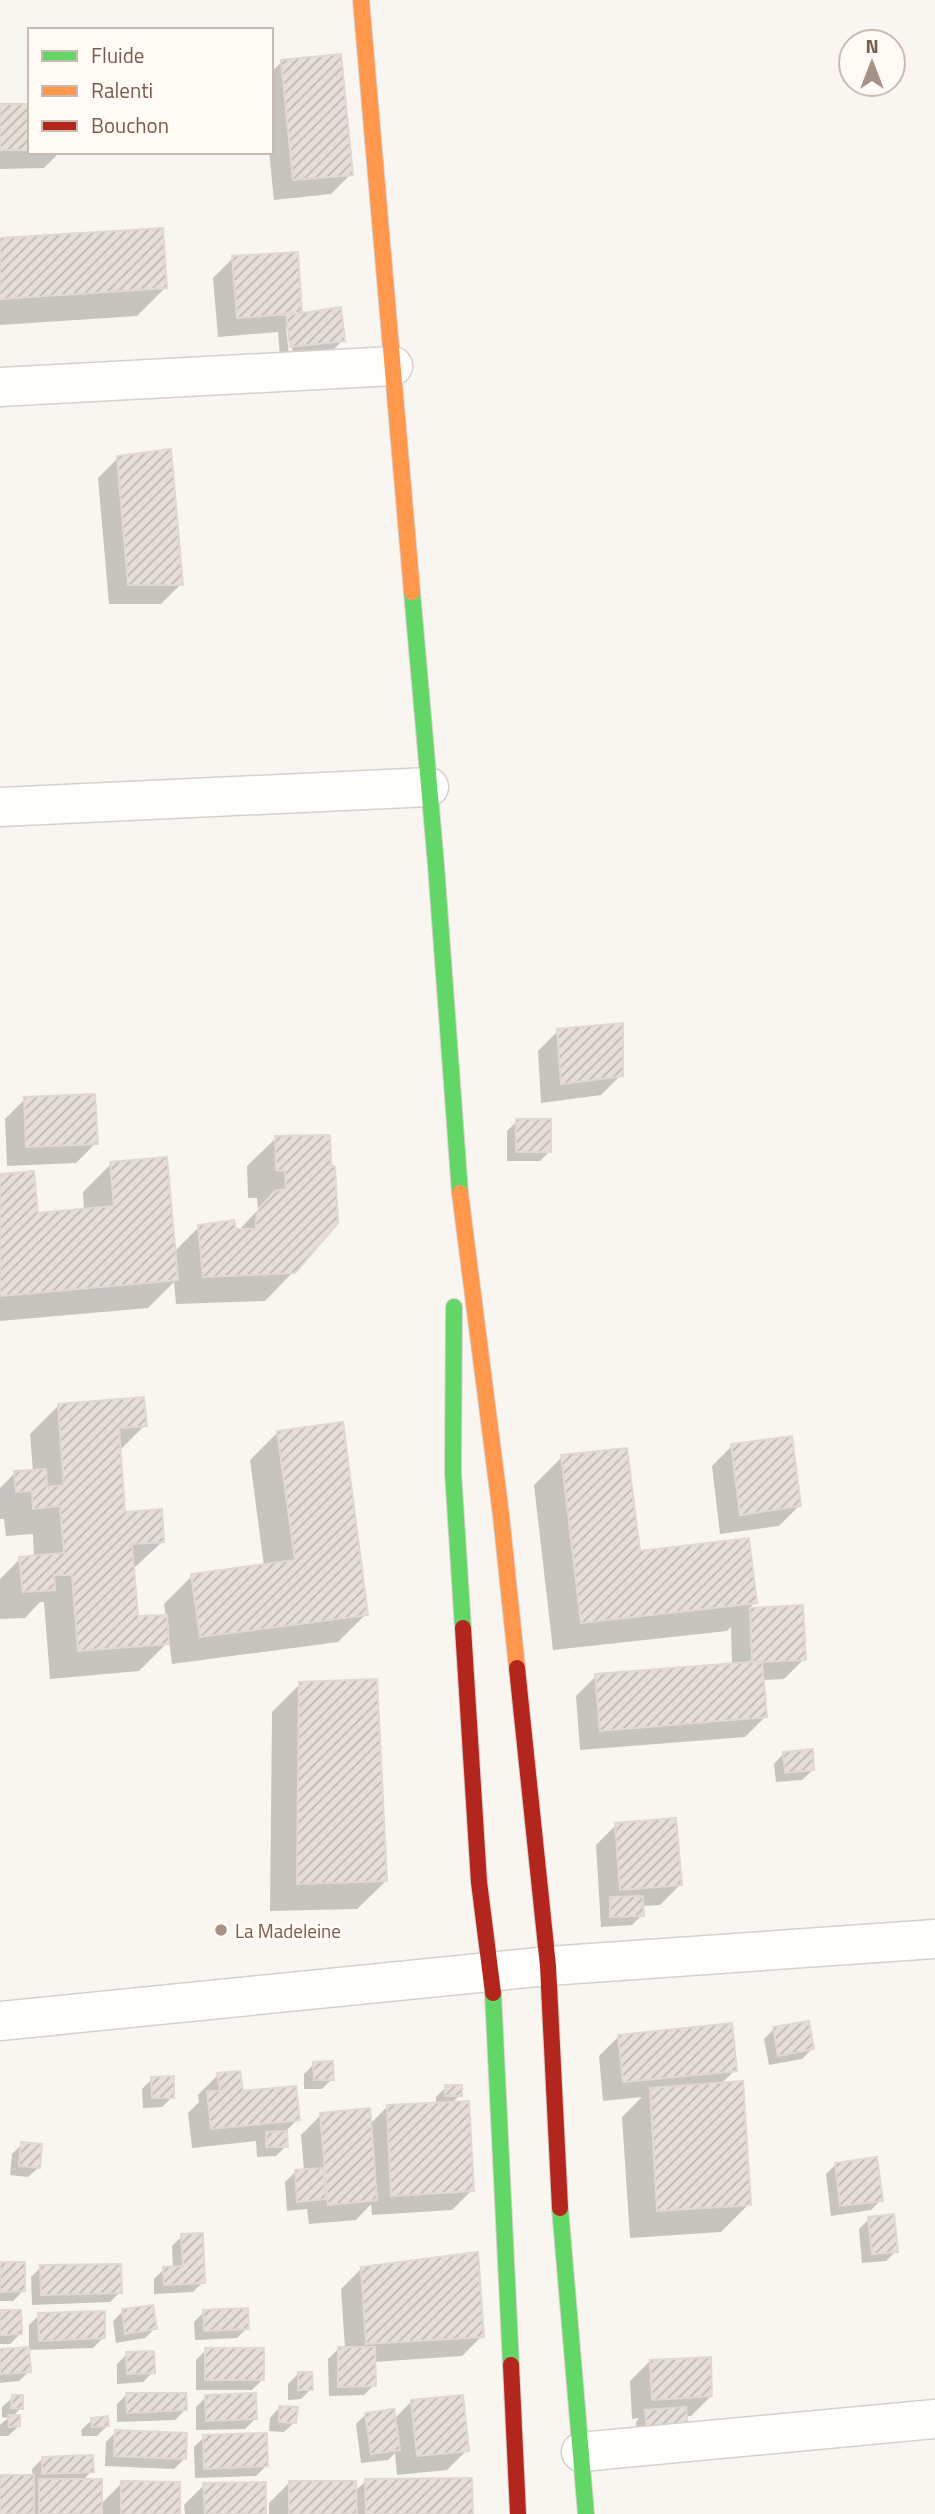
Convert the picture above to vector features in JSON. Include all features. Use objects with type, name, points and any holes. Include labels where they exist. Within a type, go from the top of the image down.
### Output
[{"type":"main road","points":[[362,0],[429,787],[456,1165],[501,1515],[548,1966],[561,2222],[586,2514]]},
{"type":"main road","points":[[456,1165],[453,1472],[479,1882],[492,1972],[518,2514]]},
{"type":"street","points":[[0,387],[393,366]]},
{"type":"street","points":[[0,807],[429,787]]},
{"type":"street","points":[[0,2021],[548,1966],[935,1939]]},
{"type":"street","points":[[581,2452],[935,2419]]},
{"type":"building","points":[[341,54],[353,175],[293,180],[281,60]]},
{"type":"building","points":[[0,104],[28,104],[28,150],[0,150]]},
{"type":"building","points":[[163,228],[167,288],[0,299],[0,238]]},
{"type":"building","points":[[298,252],[302,313],[237,318],[232,256]]},
{"type":"building","points":[[341,307],[345,341],[290,347],[286,313]]},
{"type":"building","points":[[171,449],[183,585],[128,585],[117,456]]},
{"type":"building","points":[[623,1023],[623,1076],[561,1084],[557,1029]]},
{"type":"building","points":[[95,1094],[98,1144],[26,1147],[24,1097]]},
{"type":"building","points":[[516,1119],[551,1119],[551,1152],[516,1152]]},
{"type":"building","points":[[330,1135],[338,1223],[295,1273],[203,1277],[198,1225],[234,1220],[236,1229],[256,1229],[259,1208],[275,1191],[286,1189],[285,1171],[276,1170],[275,1136]]},
{"type":"building","points":[[167,1157],[178,1280],[0,1296],[0,1174],[34,1171],[38,1213],[114,1206],[110,1162]]},
{"type":"building","points":[[144,1397],[147,1426],[119,1428],[125,1512],[162,1509],[164,1542],[132,1544],[138,1616],[167,1615],[169,1644],[78,1651],[72,1575],[54,1575],[55,1590],[23,1592],[19,1557],[64,1553],[60,1506],[33,1509],[32,1491],[16,1492],[14,1471],[46,1469],[47,1487],[64,1485],[58,1404]]},
{"type":"building","points":[[343,1422],[368,1615],[200,1637],[191,1574],[295,1560],[277,1431]]},
{"type":"building","points":[[792,1436],[801,1506],[740,1515],[731,1444]]},
{"type":"building","points":[[627,1448],[640,1551],[749,1538],[757,1603],[581,1623],[561,1455]]},
{"type":"building","points":[[803,1605],[806,1660],[752,1662],[750,1608]]},
{"type":"building","points":[[762,1661],[767,1717],[600,1731],[595,1674]]},
{"type":"building","points":[[377,1679],[387,1881],[297,1884],[299,1682]]},
{"type":"building","points":[[813,1749],[814,1770],[785,1773],[783,1752]]},
{"type":"building","points":[[676,1818],[682,1885],[620,1890],[615,1823]]},
{"type":"building","points":[[643,1896],[644,1916],[610,1917],[610,1897]]},
{"type":"building","points":[[809,2021],[814,2049],[778,2056],[773,2027]]},
{"type":"building","points":[[732,2023],[737,2071],[623,2082],[618,2035]]},
{"type":"building","points":[[333,2061],[334,2080],[314,2080],[313,2062]]},
{"type":"building","points":[[240,2071],[243,2091],[296,2086],[300,2120],[211,2129],[207,2091],[220,2091],[217,2073]]},
{"type":"building","points":[[174,2076],[174,2098],[152,2098],[151,2077]]},
{"type":"building","points":[[743,2081],[751,2205],[657,2211],[650,2088]]},
{"type":"building","points":[[445,2085],[462,2085],[462,2096],[445,2096]]},
{"type":"building","points":[[469,2101],[474,2191],[391,2196],[387,2105]]},
{"type":"building","points":[[370,2108],[377,2200],[328,2205],[320,2113]]},
{"type":"building","points":[[287,2131],[288,2147],[266,2147],[266,2132]]},
{"type":"building","points":[[21,2142],[42,2144],[40,2168],[19,2166]]},
{"type":"building","points":[[877,2157],[883,2201],[840,2206],[835,2163]]},
{"type":"building","points":[[323,2168],[326,2199],[297,2202],[295,2170]]},
{"type":"building","points":[[894,2214],[898,2252],[872,2254],[868,2217]]},
{"type":"building","points":[[203,2233],[205,2283],[164,2285],[163,2267],[183,2266],[181,2234]]},
{"type":"building","points":[[478,2252],[484,2337],[366,2344],[361,2267]]},
{"type":"building","points":[[0,2262],[25,2262],[25,2291],[0,2292]]},
{"type":"building","points":[[121,2264],[122,2293],[41,2295],[40,2265]]},
{"type":"building","points":[[153,2305],[157,2329],[125,2334],[122,2309]]},
{"type":"building","points":[[248,2308],[249,2329],[204,2331],[203,2310]]},
{"type":"building","points":[[0,2310],[21,2310],[22,2334],[0,2335]]},
{"type":"building","points":[[105,2311],[105,2338],[39,2341],[38,2313]]},
{"type":"building","points":[[29,2347],[31,2372],[0,2374],[0,2349]]},
{"type":"building","points":[[338,2347],[375,2347],[376,2386],[338,2387]]},
{"type":"building","points":[[205,2348],[264,2348],[264,2380],[205,2380]]},
{"type":"building","points":[[154,2351],[155,2373],[127,2374],[126,2352]]},
{"type":"building","points":[[711,2357],[712,2396],[652,2400],[650,2360]]},
{"type":"building","points":[[298,2372],[312,2372],[313,2390],[298,2390]]},
{"type":"building","points":[[126,2393],[186,2393],[187,2410],[127,2413]]},
{"type":"building","points":[[256,2393],[257,2419],[206,2421],[205,2395]]},
{"type":"building","points":[[12,2395],[23,2395],[23,2409],[11,2408]]},
{"type":"building","points":[[463,2395],[469,2451],[417,2456],[411,2400]]},
{"type":"building","points":[[279,2406],[298,2407],[296,2423],[279,2422]]},
{"type":"building","points":[[686,2407],[688,2427],[647,2430],[645,2410]]},
{"type":"building","points":[[394,2409],[400,2450],[371,2454],[365,2413]]},
{"type":"building","points":[[8,2415],[20,2415],[20,2426],[9,2427]]},
{"type":"building","points":[[108,2416],[109,2426],[92,2427],[91,2418]]},
{"type":"building","points":[[115,2430],[187,2433],[186,2459],[114,2456]]},
{"type":"building","points":[[267,2433],[268,2466],[204,2469],[203,2435]]},
{"type":"building","points":[[93,2455],[94,2472],[42,2474],[42,2457]]},
{"type":"building","points":[[0,2475],[34,2475],[34,2514],[0,2514]]},
{"type":"building","points":[[472,2478],[473,2514],[366,2514],[365,2479]]},
{"type":"building","points":[[39,2479],[102,2479],[102,2514],[39,2514]]},
{"type":"building","points":[[121,2481],[180,2482],[180,2514],[121,2514]]},
{"type":"building","points":[[289,2481],[356,2481],[357,2514],[289,2514]]},
{"type":"building","points":[[266,2482],[266,2514],[205,2514],[203,2483]]},
{"type":"traffic: fast","points":[[412,592],[436,865],[460,1193]]},
{"type":"traffic: fast","points":[[454,1307],[453,1472],[463,1628]]},
{"type":"traffic: fast","points":[[493,1993],[511,2365]]},
{"type":"traffic: fast","points":[[560,2208],[586,2514]]},
{"type":"traffic: slow","points":[[361,0],[412,592]]},
{"type":"traffic: slow","points":[[460,1193],[501,1515],[517,1668]]},
{"type":"traffic: jam","points":[[463,1628],[479,1882],[493,1993]]},
{"type":"traffic: jam","points":[[517,1668],[548,1966],[560,2208]]},
{"type":"traffic: jam","points":[[511,2365],[518,2514]]},
{"type":"place","name":"La Madeleine","points":[[221,1930]]}]
